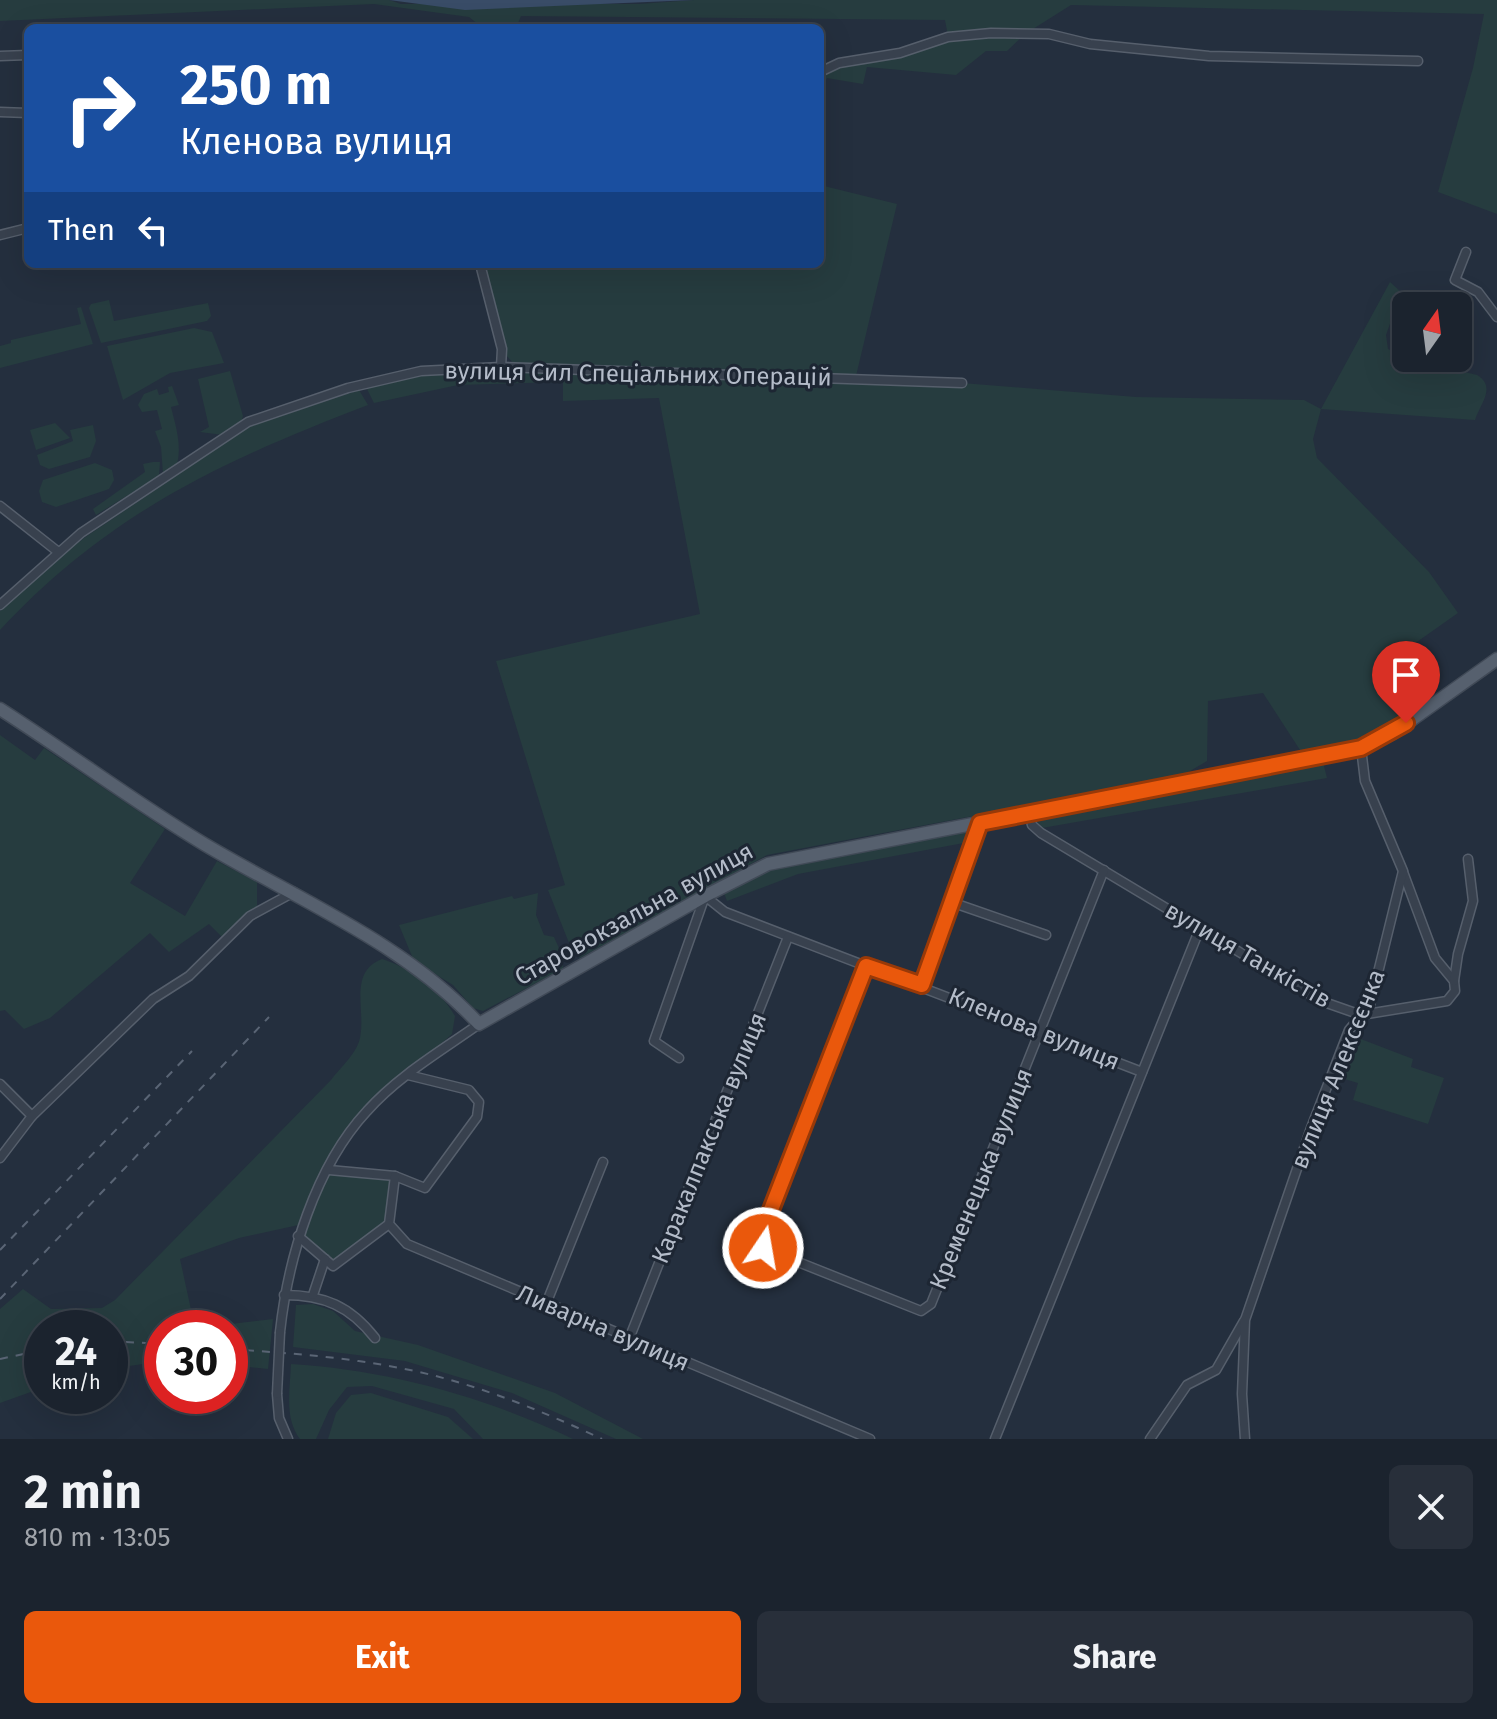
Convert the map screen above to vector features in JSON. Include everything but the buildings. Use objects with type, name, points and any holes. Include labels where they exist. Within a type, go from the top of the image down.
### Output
[{"type":"main road","name":"Старовокзальна вулиця","points":[[479,1024],[705,896],[768,864],[1361,748],[1393,733],[1497,659]]},
{"type":"main road","points":[[0,709],[201,843],[294,892],[422,974],[479,1024]]},
{"type":"street","points":[[824,71],[865,56],[900,53],[948,37],[991,33],[1049,34],[1090,44],[1209,56],[1418,61]]},
{"type":"street","points":[[0,56],[24,55]]},
{"type":"street","points":[[0,112],[24,113]]},
{"type":"street","points":[[0,235],[24,229]]},
{"type":"street","points":[[1466,252],[1455,280],[1478,292],[1497,317]]},
{"type":"street","points":[[481,268],[502,349],[501,367]]},
{"type":"street","name":"вулиця Сил Спеціальних Операцій","points":[[0,605],[57,551],[248,422],[348,388],[421,371],[501,367],[962,383]]},
{"type":"street","points":[[0,506],[57,551]]},
{"type":"street","points":[[1361,748],[1365,781],[1435,958],[1454,981]]},
{"type":"street","name":"вулиця Танкістів","points":[[1029,813],[1032,825],[1041,833],[1321,1001],[1361,1015],[1447,1001],[1455,991],[1454,981]]},
{"type":"street","points":[[922,985],[980,823]]},
{"type":"street","points":[[1454,981],[1473,901],[1468,859]]},
{"type":"street","name":"Кременецька вулиця","points":[[866,966],[760,1238],[763,1248],[916,1311],[931,1304],[1104,870]]},
{"type":"street","name":"вулиця Алексєєнка","points":[[1245,1439],[1242,1394],[1245,1320],[1311,1128],[1349,1030],[1375,988],[1403,871]]},
{"type":"street","points":[[0,1158],[32,1116],[153,999],[189,976],[250,916],[294,892]]},
{"type":"street","points":[[679,1058],[654,1041],[705,896]]},
{"type":"street","name":"Кленова вулиця","points":[[705,896],[725,912],[1041,1030],[1142,1072]]},
{"type":"street","points":[[951,902],[1046,935]]},
{"type":"street","points":[[995,1439],[1200,928]]},
{"type":"street","name":"Каракалпакська вулиця","points":[[629,1339],[788,937]]},
{"type":"street","points":[[288,1439],[279,1418],[277,1394],[280,1332],[284,1295],[298,1236],[354,1125],[408,1075],[479,1024]]},
{"type":"street","points":[[329,1170],[395,1176],[425,1188],[480,1110],[478,1099],[469,1090],[408,1075]]},
{"type":"street","points":[[0,1084],[32,1116]]},
{"type":"street","points":[[546,1304],[603,1162]]},
{"type":"street","points":[[298,1236],[330,1264],[338,1264],[389,1224],[395,1176]]},
{"type":"street","name":"Ливарна вулиця","points":[[389,1224],[407,1244],[870,1439]]},
{"type":"street","points":[[313,1295],[325,1259]]},
{"type":"street","points":[[284,1295],[313,1295],[336,1303],[362,1321],[375,1338]]},
{"type":"street","points":[[1150,1439],[1187,1385],[1216,1370],[1245,1320]]},
{"type":"green space","points":[[0,0],[389,0],[401,4],[639,4],[694,0],[1497,0],[1497,214],[1438,192],[1473,68],[1484,14],[1071,5],[1025,34],[1007,51],[986,51],[956,75],[867,67],[863,84],[827,78],[824,87],[824,70],[839,63],[884,56],[948,36],[945,20],[521,16],[518,24],[478,24],[469,17],[374,4],[0,21]]},
{"type":"green space","points":[[824,186],[897,204],[856,376],[525,366],[513,363],[506,355],[485,271],[495,268],[824,268]]},
{"type":"green space","points":[[1390,282],[1401,292],[1392,292],[1392,318],[1386,335],[1388,349],[1392,351],[1392,372],[1464,372],[1477,375],[1486,385],[1486,390],[1475,420],[1321,409]]},
{"type":"green space","points":[[109,300],[114,321],[208,303],[211,316],[207,321],[101,343],[89,308],[91,304]]},
{"type":"green space","points":[[81,307],[93,344],[0,368],[0,346],[11,343],[11,340],[81,324],[77,308]]},
{"type":"green space","points":[[194,328],[212,332],[224,363],[170,373],[123,400],[107,346]]},
{"type":"green space","points":[[505,370],[962,383],[1136,397],[1304,400],[1321,409],[1313,439],[1317,458],[1429,572],[1458,613],[1387,663],[1417,705],[1403,716],[1363,739],[1334,747],[1300,750],[1263,693],[1208,701],[1207,761],[1180,777],[767,855],[580,958],[573,953],[548,890],[565,885],[496,661],[700,614],[659,398],[563,401],[563,382],[458,385],[374,403],[366,387],[422,374]]},
{"type":"green space","points":[[230,371],[243,416],[241,424],[223,435],[200,432],[209,427],[198,379]]},
{"type":"green space","points":[[172,386],[179,405],[171,407],[179,450],[177,465],[163,474],[161,447],[155,431],[162,429],[157,410],[142,412],[138,405],[144,394],[157,389],[159,395],[169,392],[168,387]]},
{"type":"green space","points":[[359,390],[368,405],[216,470],[126,522],[41,589],[0,630],[0,611],[37,575],[84,538],[249,427]]},
{"type":"green space","points":[[55,423],[70,438],[36,450],[30,430]]},
{"type":"green space","points":[[93,425],[96,441],[90,457],[49,469],[40,465],[37,455],[73,441],[70,430]]},
{"type":"green space","points":[[160,462],[159,476],[96,515],[93,509],[145,472],[143,464]]},
{"type":"green space","points":[[95,463],[112,470],[114,480],[109,489],[56,507],[42,502],[39,491],[43,480]]},
{"type":"green space","points":[[0,735],[35,760],[44,748],[165,829],[130,883],[185,916],[217,861],[257,882],[257,906],[222,937],[209,924],[169,952],[150,933],[50,1018],[24,1029],[5,1010],[0,1011]]},
{"type":"green space","points":[[1323,762],[1327,778],[1042,828],[1037,821],[1040,815]]},
{"type":"green space","points":[[969,830],[972,835],[969,842],[798,874],[727,901],[724,893],[762,871]]},
{"type":"green space","points":[[538,893],[536,915],[544,935],[554,937],[563,957],[563,969],[483,1011],[473,1008],[453,985],[414,961],[399,925],[512,896],[514,899]]},
{"type":"green space","points":[[382,959],[403,968],[441,997],[455,1016],[452,1034],[369,1108],[329,1169],[395,1176],[389,1224],[333,1266],[298,1236],[303,1224],[239,1238],[180,1259],[191,1310],[144,1310],[144,1364],[128,1366],[128,1310],[24,1310],[24,1394],[0,1403],[0,1309],[23,1289],[51,1309],[102,1308],[115,1300],[348,1060],[360,1038],[360,993],[365,973]]},
{"type":"green space","points":[[1353,1036],[1413,1059],[1411,1067],[1444,1078],[1428,1124],[1353,1100],[1358,1083],[1338,1077]]},
{"type":"green space","points":[[313,1304],[333,1311],[355,1331],[418,1345],[555,1393],[643,1439],[616,1439],[512,1393],[405,1361],[293,1347],[296,1305]]},
{"type":"green space","points":[[273,1319],[268,1369],[248,1367],[248,1322]]},
{"type":"green space","points":[[291,1364],[364,1372],[436,1388],[506,1410],[573,1439],[483,1439],[454,1409],[372,1386],[347,1387],[329,1410],[316,1439],[300,1439],[290,1413]]},
{"type":"green space","points":[[371,1393],[448,1417],[473,1439],[328,1439],[336,1413],[351,1395]]},
{"type":"water","points":[[389,0],[694,0],[465,10]]},
{"type":"railway","points":[[0,1299],[269,1017]]},
{"type":"railway","points":[[0,1250],[192,1051]]},
{"type":"railway","points":[[128,1342],[144,1343]]},
{"type":"railway","points":[[248,1350],[379,1364],[452,1380],[503,1397],[602,1439]]},
{"type":"railway","points":[[0,1359],[24,1354]]},
{"type":"route","points":[[763,1248],[760,1238],[866,966],[922,985],[980,823],[1328,756],[1378,741],[1406,723]]}]
